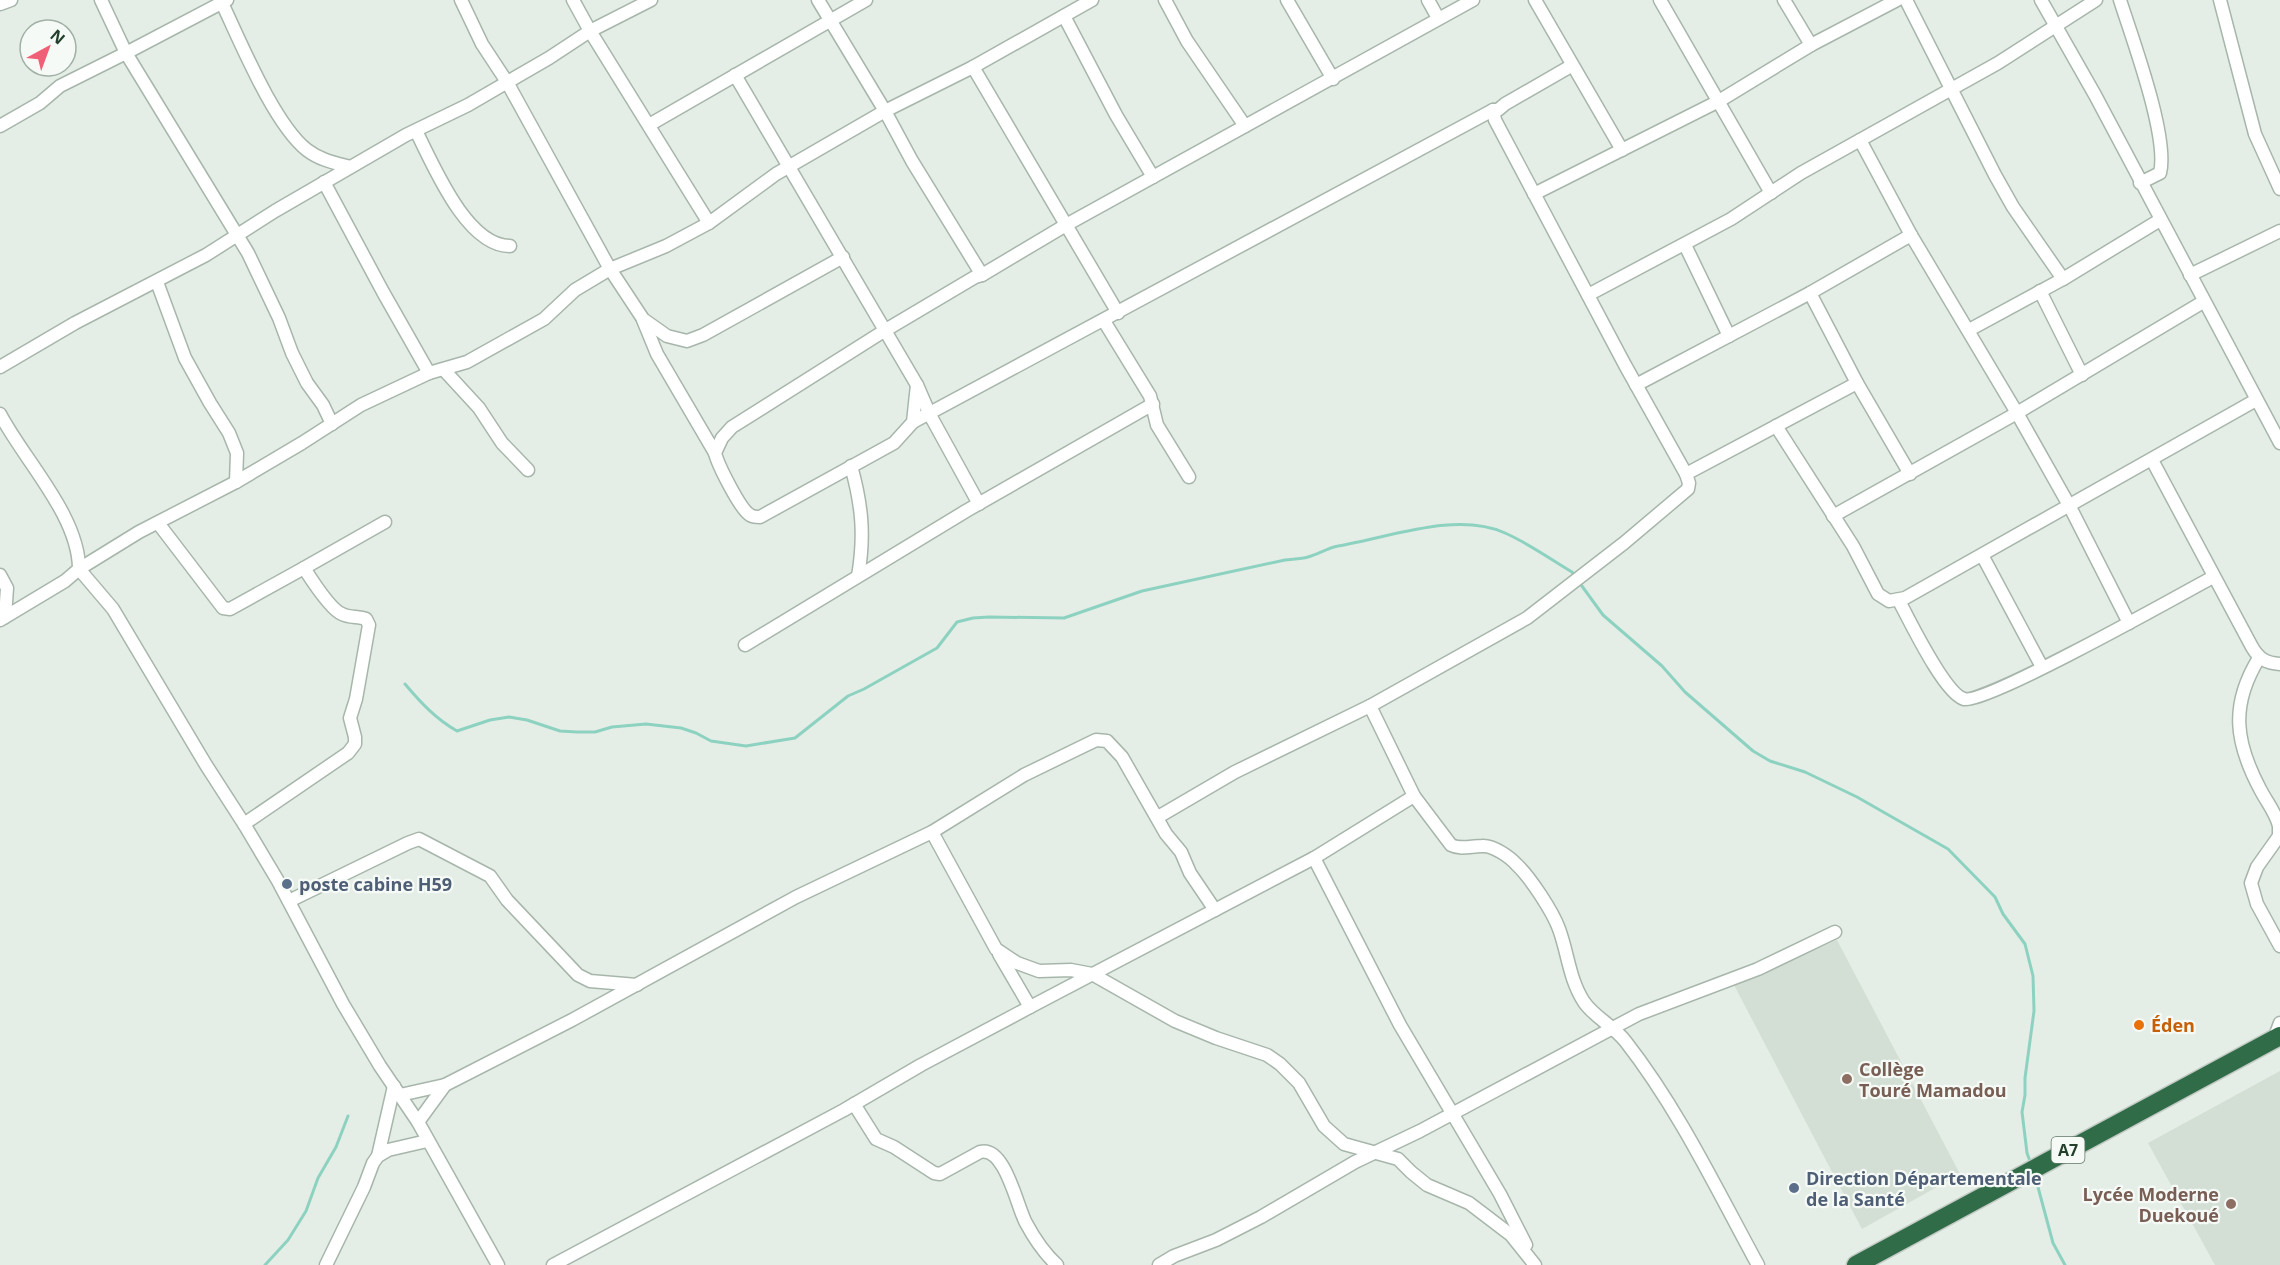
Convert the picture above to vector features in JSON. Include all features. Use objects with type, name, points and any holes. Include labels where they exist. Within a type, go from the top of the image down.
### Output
[{"type":"highway","name":"A7","points":[[1856,1265],[2278,1033]]},
{"type":"street","points":[[0,4],[11,0]]},
{"type":"street","points":[[101,0],[126,53],[248,253],[279,318],[292,353],[332,424]]},
{"type":"street","points":[[461,0],[482,44],[507,82],[610,269],[643,318],[657,354],[715,453],[722,472],[750,515],[760,518],[894,443],[913,422],[930,415],[1493,110],[1498,110],[1571,66]]},
{"type":"street","points":[[573,0],[709,223]]},
{"type":"street","points":[[0,367],[75,323],[158,282],[206,255],[350,167],[468,105],[549,58],[590,31],[651,0]]},
{"type":"street","points":[[818,0],[982,275]]},
{"type":"street","points":[[649,125],[866,0]]},
{"type":"street","points":[[3,618],[65,581],[79,569],[158,523],[236,482],[370,400],[429,373],[467,362],[544,319],[575,291],[610,269],[666,246],[709,223],[762,183],[788,167],[885,111],[973,67],[1092,0]]},
{"type":"street","points":[[1165,0],[1193,50],[1245,126]]},
{"type":"street","points":[[1287,0],[1333,78]]},
{"type":"street","points":[[1428,0],[1438,18]]},
{"type":"street","points":[[715,453],[722,438],[732,427],[884,331],[1066,225],[1473,0]]},
{"type":"street","points":[[1535,0],[1571,66],[1622,150]]},
{"type":"street","points":[[1660,0],[1771,193]]},
{"type":"street","points":[[1784,0],[1812,45]]},
{"type":"street","points":[[1534,194],[1719,101],[1812,45],[1897,0]]},
{"type":"street","points":[[1906,0],[1951,91],[2013,207],[2063,279]]},
{"type":"street","points":[[2041,0],[2280,443]]},
{"type":"street","points":[[1588,295],[1685,246],[1860,140],[1998,63],[2096,0]]},
{"type":"street","points":[[2120,0],[2152,103],[2163,162],[2160,173],[2140,183]]},
{"type":"street","points":[[2220,0],[2255,134],[2280,189]]},
{"type":"street","points":[[0,126],[40,103],[60,86],[224,2],[261,83],[291,133],[308,151],[318,157],[350,167]]},
{"type":"street","points":[[1064,16],[1116,115],[1153,177]]},
{"type":"street","points":[[973,67],[1118,313]]},
{"type":"street","points":[[735,75],[884,331],[918,385],[930,415],[979,504]]},
{"type":"street","points":[[1158,817],[1235,772],[1370,706],[1527,618],[1686,492],[1689,483],[1686,474],[1497,127],[1493,110]]},
{"type":"street","points":[[416,131],[451,196],[470,224],[487,240],[495,244],[510,246]]},
{"type":"street","points":[[1860,140],[1911,235],[2018,413],[2070,507],[2129,622]]},
{"type":"street","points":[[324,182],[429,373]]},
{"type":"street","points":[[1969,330],[2063,279],[2160,219]]},
{"type":"street","points":[[2190,275],[2280,231]]},
{"type":"street","points":[[1636,385],[1810,293],[1911,235]]},
{"type":"street","points":[[1685,246],[1730,336]]},
{"type":"street","points":[[643,318],[667,336],[687,341],[693,340],[843,257]]},
{"type":"street","points":[[158,282],[185,358],[229,432],[237,453],[236,482]]},
{"type":"street","points":[[2040,291],[2082,375]]},
{"type":"street","points":[[1810,293],[1857,384],[1910,474]]},
{"type":"street","points":[[1833,516],[2018,413],[2203,302]]},
{"type":"street","points":[[1104,321],[1154,404],[1154,417],[1157,425],[1189,477]]},
{"type":"street","points":[[444,370],[479,408],[513,456],[528,470]]},
{"type":"street","points":[[1686,474],[1857,384]]},
{"type":"street","points":[[913,422],[918,385]]},
{"type":"street","points":[[1776,426],[1853,546],[1878,594],[1889,601],[1899,601],[2070,507],[2256,400]]},
{"type":"street","points":[[745,645],[979,504],[1154,404]]},
{"type":"street","points":[[0,414],[23,454],[58,505],[74,543],[79,569],[113,609],[244,824],[289,901],[343,1004],[418,1122],[498,1265]]},
{"type":"street","points":[[2152,460],[2213,577],[2259,658],[2268,663],[2280,664]]},
{"type":"street","points":[[851,466],[861,502],[863,544],[858,576]]},
{"type":"street","points":[[158,523],[223,608],[230,609],[386,522]]},
{"type":"street","points":[[1982,555],[2042,667]]},
{"type":"street","points":[[244,824],[348,753],[355,744],[351,718],[357,699],[369,625],[366,619],[343,615],[335,609],[304,568]]},
{"type":"street","points":[[0,575],[7,588],[3,618]]},
{"type":"street","points":[[1899,601],[1942,677],[1961,697],[1966,699],[1979,698],[2042,667],[2213,577]]},
{"type":"street","points":[[2259,658],[2244,685],[2239,725],[2249,766],[2279,826],[2279,836],[2257,867],[2252,883],[2257,904],[2280,946]]},
{"type":"street","points":[[1370,706],[1414,796],[1451,845],[1459,848],[1481,846],[1492,848],[1517,864],[1532,882],[1560,930],[1572,977],[1584,1002],[1594,1014],[1626,1041],[1668,1104],[1758,1265]]},
{"type":"street","points":[[397,1091],[445,1085],[637,985],[796,897],[932,831],[1024,776],[1089,743],[1102,739],[1116,748],[1166,834],[1181,852],[1191,873],[1215,910]]},
{"type":"street","points":[[553,1265],[854,1104],[921,1065],[1314,858],[1414,796]]},
{"type":"street","points":[[932,831],[1030,1007]]},
{"type":"street","points":[[289,901],[419,839],[490,876],[507,900],[578,975],[590,981],[637,985]]},
{"type":"street","points":[[1314,858],[1400,1026],[1500,1194],[1536,1265]]},
{"type":"street","points":[[1159,1265],[1174,1256],[1234,1231],[1376,1152],[1613,1028],[1664,1004],[1758,969],[1835,932]]},
{"type":"street","points":[[996,949],[1017,963],[1039,971],[1071,970],[1092,974],[1175,1021],[1267,1055],[1299,1083],[1321,1122],[1334,1135],[1353,1148],[1398,1159],[1427,1185],[1463,1199],[1511,1235],[1536,1265]]},
{"type":"street","points":[[418,1122],[445,1085]]},
{"type":"street","points":[[378,1156],[397,1091]]},
{"type":"street","points":[[854,1104],[873,1137],[904,1152],[934,1173],[940,1174],[980,1152],[986,1150],[992,1153],[1010,1178],[1018,1208],[1026,1223],[1045,1252],[1057,1265]]},
{"type":"street","points":[[326,1265],[364,1187],[373,1162],[388,1150],[427,1141]]},
{"type":"shaded area","name":"Collège Touré Mamadou","points":[[1837,940],[1960,1174],[1862,1229],[1734,985]]},
{"type":"shaded area","name":"Lycée Moderne Duekoué","points":[[2280,1071],[2280,1265],[2215,1265],[2148,1143]]},
{"type":"waterway","points":[[405,684],[429,710],[457,731],[490,720],[509,717],[527,720],[560,731],[577,732],[595,732],[612,727],[646,724],[681,728],[711,741],[746,746],[795,738],[848,696],[937,648],[957,622],[973,618],[1064,618],[1142,591],[1285,560],[1305,558],[1338,546],[1444,525],[1486,527],[1505,533],[1539,551],[1575,576]]},
{"type":"waterway","points":[[1579,582],[1603,615],[1662,666],[1685,692],[1753,751],[1770,761],[1805,772],[1857,797],[1948,849],[1995,897],[2003,914],[2025,944],[2033,976],[2034,1011],[2022,1112],[2027,1153],[2031,1164]]},
{"type":"waterway","points":[[265,1265],[288,1240],[306,1211],[318,1178],[336,1147],[348,1116]]},
{"type":"waterway","points":[[2035,1176],[2053,1243],[2065,1265]]},
{"type":"place","name":"poste cabine H59","points":[[287,884]]},
{"type":"place","name":"Éden","points":[[2139,1025]]},
{"type":"place","name":"Collège Touré Mamadou","points":[[1847,1079]]},
{"type":"place","name":"Direction Départementale de la Santé","points":[[1794,1188]]},
{"type":"place","name":"Lycée Moderne Duekoué","points":[[2231,1204]]}]
